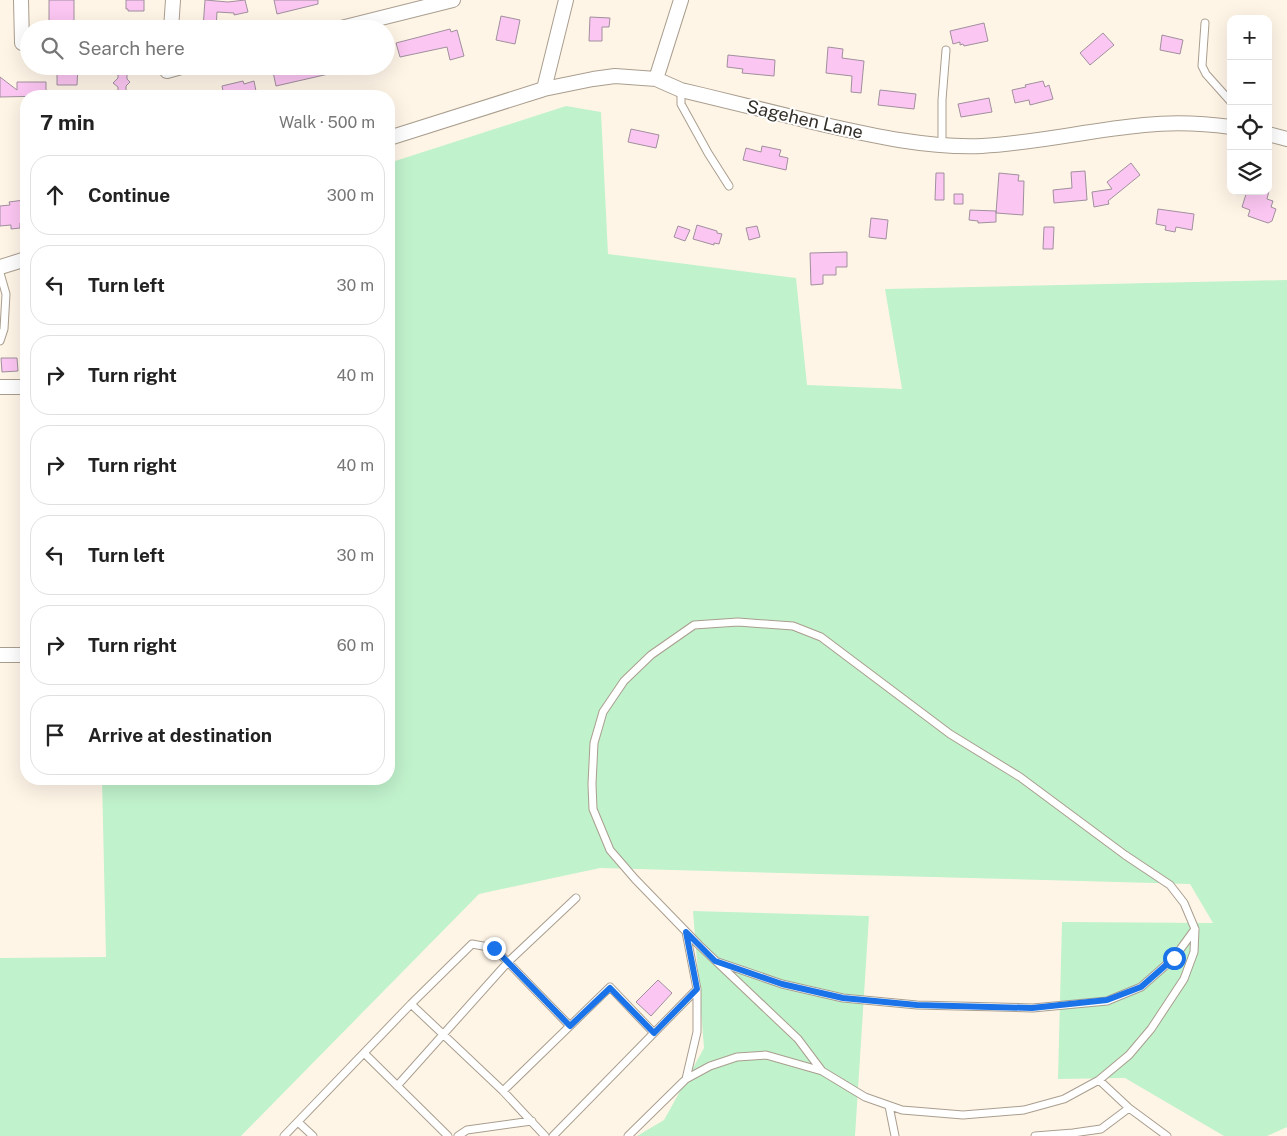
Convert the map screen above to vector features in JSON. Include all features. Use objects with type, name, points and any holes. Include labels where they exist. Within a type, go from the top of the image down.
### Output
[{"type":"street","points":[[21,0],[21,20]]},
{"type":"street","points":[[172,20],[173,0]]},
{"type":"street","points":[[373,20],[453,0]]},
{"type":"street","points":[[544,89],[566,0]]},
{"type":"street","points":[[656,79],[681,0]]},
{"type":"street","name":"Sagehen Lane","points":[[395,136],[544,89],[615,76],[656,79],[681,90],[865,134],[917,143],[983,146],[1150,124],[1184,123],[1227,127]]},
{"type":"street","points":[[1272,135],[1287,139]]},
{"type":"street","points":[[0,267],[20,261]]},
{"type":"street","points":[[0,387],[19,387]]},
{"type":"street","points":[[0,655],[20,654]]},
{"type":"lane","points":[[1205,23],[1202,66],[1206,74],[1227,98]]},
{"type":"lane","points":[[942,145],[942,100],[946,50]]},
{"type":"lane","points":[[681,90],[681,104],[729,186]]},
{"type":"lane","points":[[0,273],[6,294],[4,329],[0,341]]},
{"type":"lane","points":[[628,1136],[686,1078],[710,1066],[737,1057],[766,1055],[822,1071],[865,1097],[902,1110],[963,1115],[1024,1110],[1064,1099],[1099,1080],[1129,1055],[1150,1029],[1184,979],[1194,952],[1195,929],[1184,903],[1170,885],[1125,855],[1020,777],[950,734],[821,637],[793,626],[738,622],[694,625],[651,655],[624,681],[603,712],[594,743],[593,809],[610,850],[635,879],[715,961],[798,1039],[822,1071]]},
{"type":"lane","points":[[397,1086],[508,962],[576,898]]},
{"type":"lane","points":[[715,961],[782,984],[843,998],[917,1005],[1032,1008],[1107,1000],[1141,987],[1174,958],[1195,929]]},
{"type":"lane","points":[[686,932],[697,989],[697,1032],[686,1078]]},
{"type":"lane","points":[[284,1136],[411,1004],[472,944],[494,948],[570,1026]]},
{"type":"lane","points":[[503,1091],[610,988],[654,1033]]},
{"type":"lane","points":[[553,1136],[697,989]]},
{"type":"lane","points":[[411,1004],[503,1091],[546,1136]]},
{"type":"lane","points":[[364,1053],[448,1136]]},
{"type":"lane","points":[[1099,1080],[1129,1108],[1167,1136]]},
{"type":"lane","points":[[890,1106],[895,1136]]},
{"type":"lane","points":[[1034,1136],[1101,1129],[1129,1108]]},
{"type":"lane","points":[[458,1136],[467,1130],[532,1121]]},
{"type":"lane","points":[[298,1122],[313,1136]]},
{"type":"green space","points":[[566,106],[601,112],[608,254],[796,278],[807,385],[902,389],[885,289],[1287,280],[1287,1127],[1267,1136],[1224,1136],[1125,1078],[1058,1079],[1062,922],[1213,923],[1190,884],[600,868],[479,894],[241,1136],[0,1136],[0,958],[106,957],[102,785],[395,785],[395,161]]},
{"type":"green space","points":[[693,911],[869,916],[855,1136],[637,1136],[664,1120],[704,1048]]},
{"type":"building","points":[[49,0],[74,0],[74,20],[49,20]]},
{"type":"building","points":[[126,0],[144,0],[144,11],[128,11],[126,9]]},
{"type":"building","points":[[205,0],[228,2],[245,0],[248,12],[234,15],[234,13],[217,12],[217,20],[204,20]]},
{"type":"building","points":[[274,0],[318,0],[318,4],[277,14]]},
{"type":"building","points":[[501,16],[520,20],[515,44],[496,40]]},
{"type":"building","points":[[590,17],[610,18],[609,27],[602,27],[602,41],[589,41]]},
{"type":"building","points":[[984,23],[988,41],[964,46],[963,44],[960,45],[960,42],[953,44],[950,31]]},
{"type":"building","points":[[450,29],[451,32],[457,30],[464,56],[450,60],[447,47],[400,57],[396,43]]},
{"type":"building","points":[[1103,33],[1114,45],[1090,65],[1080,53]]},
{"type":"building","points":[[1162,35],[1183,40],[1180,54],[1160,50]]},
{"type":"building","points":[[828,47],[843,49],[842,58],[864,61],[861,93],[851,92],[852,76],[826,73]]},
{"type":"building","points":[[728,55],[775,60],[774,76],[742,73],[743,69],[727,67]]},
{"type":"building","points":[[57,75],[78,75],[77,85],[57,85]]},
{"type":"building","points":[[118,75],[127,75],[127,79],[130,82],[126,86],[126,90],[118,90],[118,87],[113,83],[118,78]]},
{"type":"building","points":[[274,75],[324,75],[276,86]]},
{"type":"building","points":[[0,77],[17,90],[17,82],[46,82],[46,90],[20,90],[20,97],[0,97]]},
{"type":"building","points":[[243,81],[244,84],[254,81],[256,90],[223,90],[222,86]]},
{"type":"building","points":[[1043,81],[1045,87],[1049,85],[1053,99],[1030,105],[1029,100],[1015,103],[1012,90]]},
{"type":"building","points":[[880,90],[916,94],[914,109],[878,105]]},
{"type":"building","points":[[989,98],[992,112],[961,117],[958,104]]},
{"type":"building","points":[[631,129],[659,135],[656,148],[628,142]]},
{"type":"building","points":[[762,146],[781,150],[779,156],[788,158],[786,170],[743,160],[746,148],[761,152]]},
{"type":"building","points":[[1131,163],[1140,175],[1108,201],[1109,204],[1094,207],[1092,192],[1112,189],[1107,182]]},
{"type":"building","points":[[1085,171],[1087,200],[1054,203],[1053,190],[1072,188],[1071,172]]},
{"type":"building","points":[[936,173],[944,173],[944,200],[935,200]]},
{"type":"building","points":[[999,173],[1019,175],[1018,181],[1024,181],[1023,215],[996,213]]},
{"type":"building","points":[[954,194],[963,194],[963,204],[954,204]]},
{"type":"building","points":[[1246,195],[1268,195],[1267,199],[1273,201],[1271,207],[1276,209],[1272,221],[1268,223],[1248,216],[1250,210],[1242,207]]},
{"type":"building","points":[[20,201],[20,228],[11,229],[11,225],[0,226],[0,206],[10,205],[9,202]]},
{"type":"building","points":[[1158,209],[1194,214],[1192,230],[1176,227],[1175,232],[1165,230],[1166,226],[1156,224]]},
{"type":"building","points":[[970,210],[996,211],[996,222],[978,223],[978,221],[969,220]]},
{"type":"building","points":[[871,218],[888,220],[886,239],[869,237]]},
{"type":"building","points":[[697,225],[722,234],[719,244],[714,243],[714,245],[693,239]]},
{"type":"building","points":[[678,226],[690,230],[685,241],[674,237]]},
{"type":"building","points":[[757,226],[760,237],[749,240],[746,228]]},
{"type":"building","points":[[1044,227],[1054,227],[1053,249],[1043,249]]},
{"type":"building","points":[[847,252],[847,267],[836,267],[836,275],[823,275],[823,284],[811,285],[810,253]]},
{"type":"building","points":[[1,358],[17,358],[18,371],[2,372]]},
{"type":"building","points":[[658,980],[672,993],[651,1016],[636,1002]]},
{"type":"route","points":[[494,948],[570,1026],[610,988],[654,1033],[697,989],[686,932],[715,961],[782,984],[843,998],[917,1005],[1032,1008],[1107,1000],[1141,987],[1174,958]]}]
